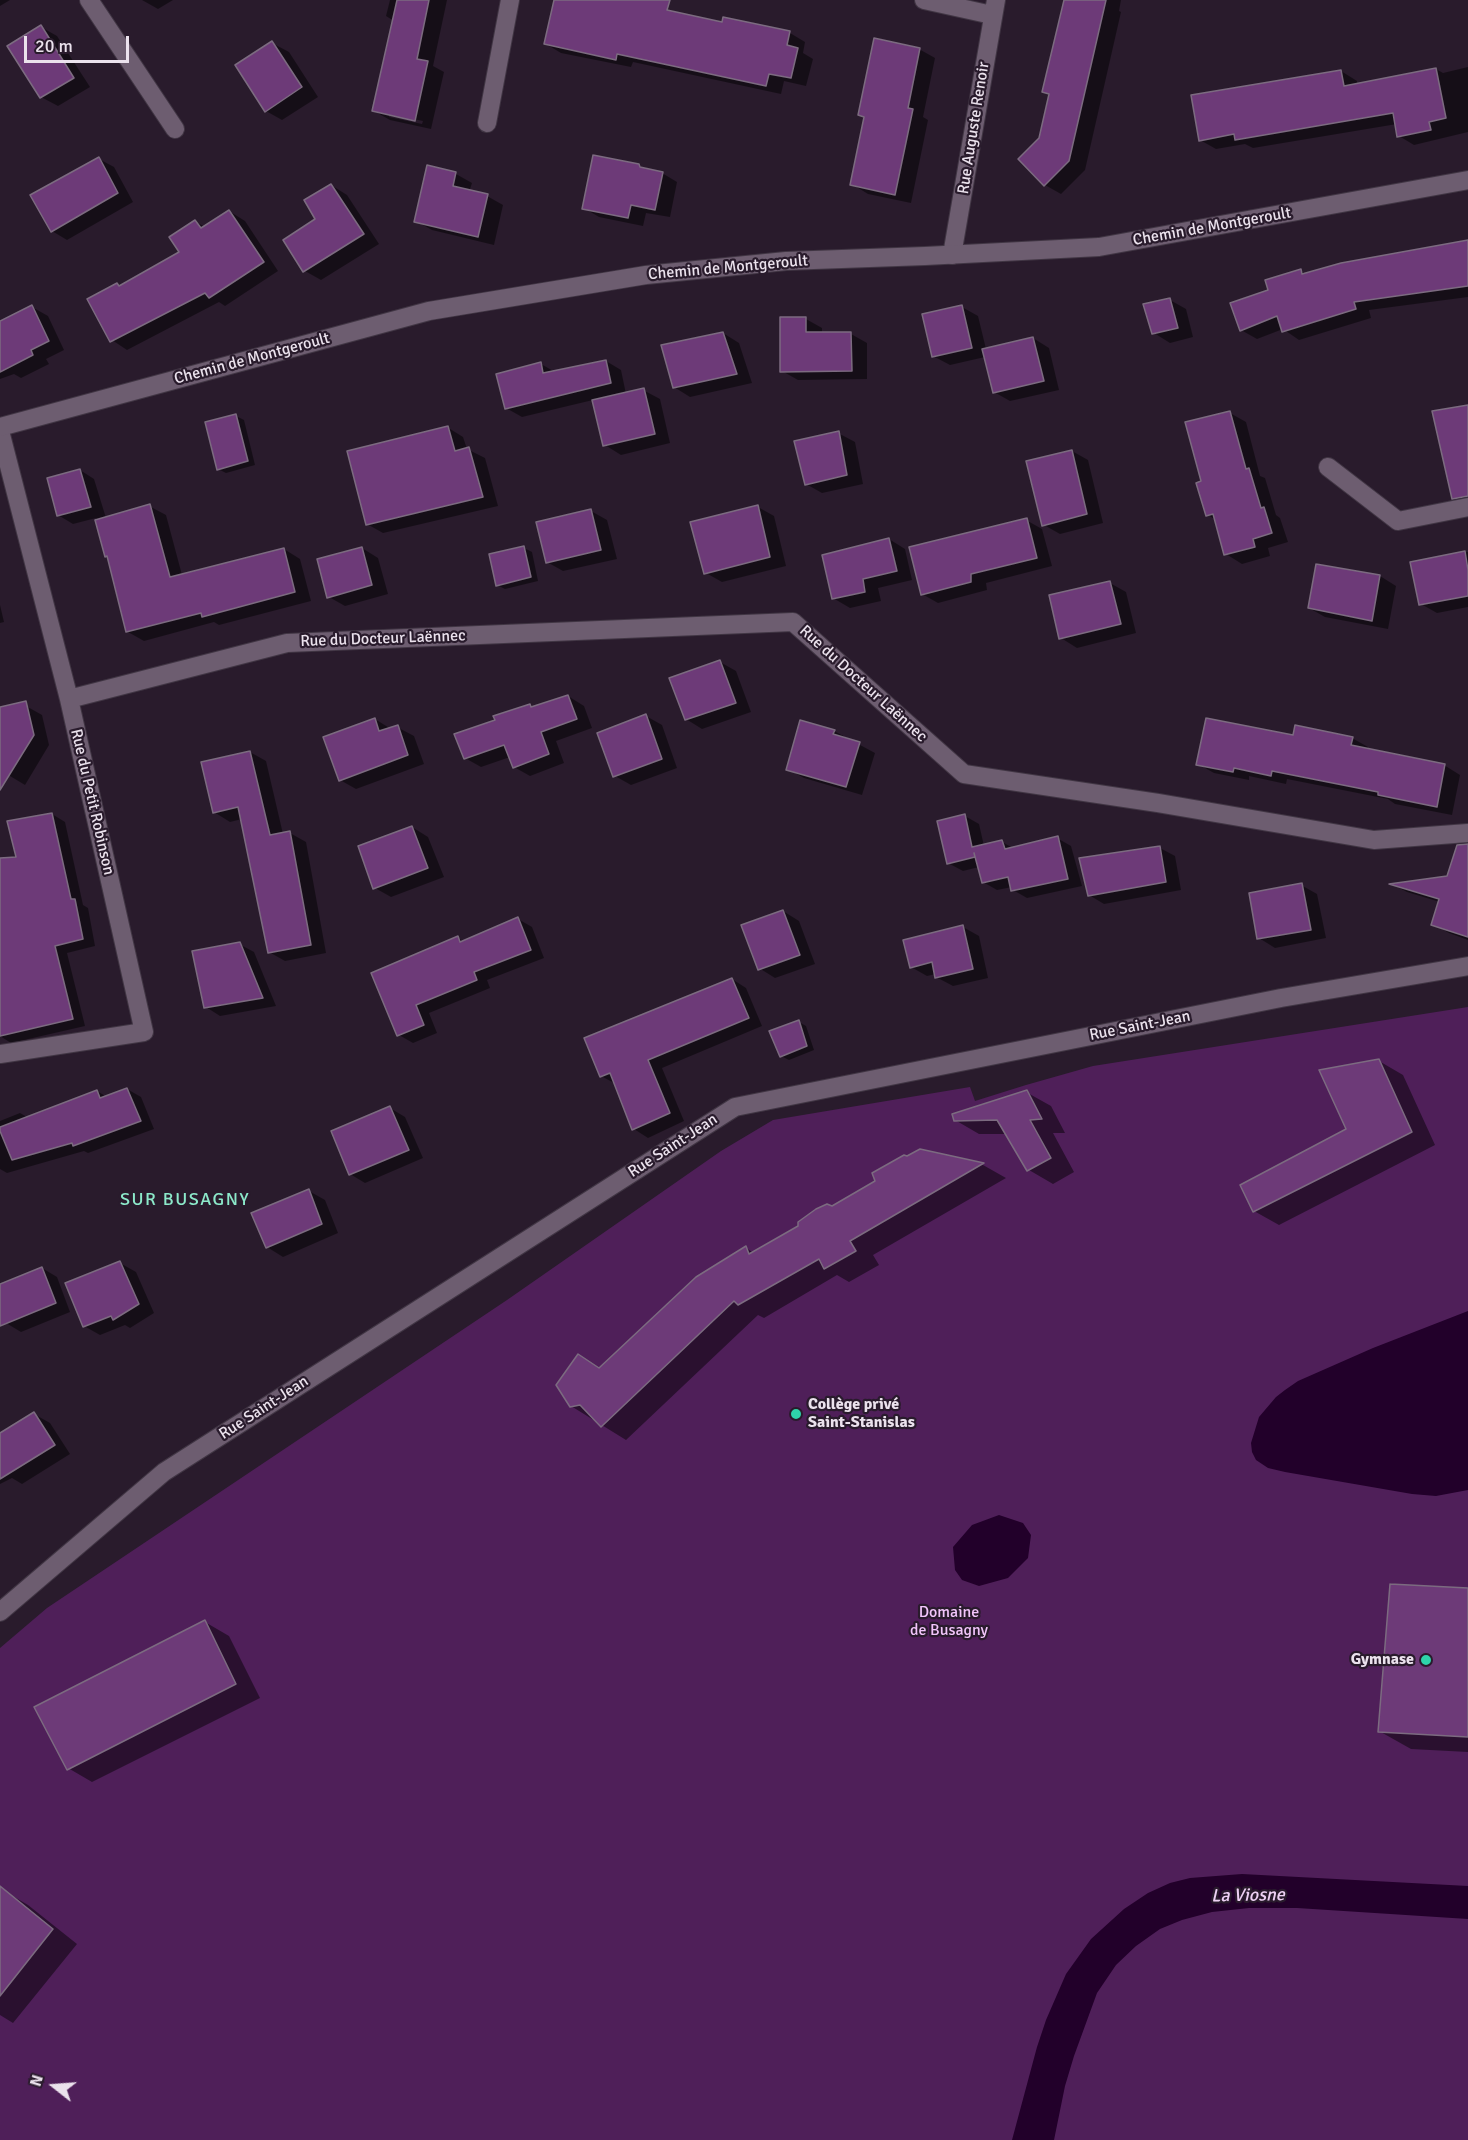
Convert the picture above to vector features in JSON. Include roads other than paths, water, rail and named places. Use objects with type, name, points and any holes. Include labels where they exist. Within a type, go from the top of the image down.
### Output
[{"type":"street","points":[[89,0],[175,129]]},
{"type":"street","points":[[487,123],[510,0]]},
{"type":"street","points":[[924,0],[994,8]]},
{"type":"street","name":"Rue Auguste Renoir","points":[[952,255],[994,8]]},
{"type":"street","name":"Chemin de Montgeroult","points":[[0,429],[429,312],[646,275],[786,261],[1099,247],[1468,180]]},
{"type":"street","name":"Rue du Petit Robinson","points":[[0,429],[69,699],[144,1032],[0,1054]]},
{"type":"street","points":[[1328,467],[1398,520],[1468,507]]},
{"type":"street","name":"Rue du Docteur Laënnec","points":[[69,699],[287,643],[793,622],[964,774],[1158,803],[1374,840],[1468,834]]},
{"type":"street","name":"Rue Saint-Jean","points":[[0,1612],[164,1472],[735,1107],[1281,998],[1468,966]]},
{"type":"water","points":[[1468,1311],[1468,1490],[1436,1496],[1412,1494],[1285,1472],[1268,1468],[1256,1460],[1251,1443],[1259,1417],[1285,1390],[1298,1381],[1373,1348]]},
{"type":"water","points":[[999,1515],[1023,1523],[1031,1535],[1028,1558],[1008,1578],[979,1586],[962,1580],[955,1570],[953,1547],[972,1525]]},
{"type":"water","name":"La Viosne","points":[[1242,1874],[1468,1886],[1468,1919],[1297,1908],[1249,1908],[1212,1912],[1160,1929],[1136,1946],[1116,1965],[1097,1993],[1065,2086],[1054,2140],[1012,2140],[1046,2020],[1066,1974],[1091,1939],[1124,1909],[1148,1893],[1170,1883],[1190,1878]]},
{"type":"place","name":"Collège privé Saint-Stanislas","points":[[796,1414]]},
{"type":"place","name":"Gymnase","points":[[1426,1660]]},
{"type":"district","name":"SUR BUSAGNY","points":[[185,1200]]},
{"type":"park label","name":"Domaine de Busagny","points":[[949,1622]]}]
